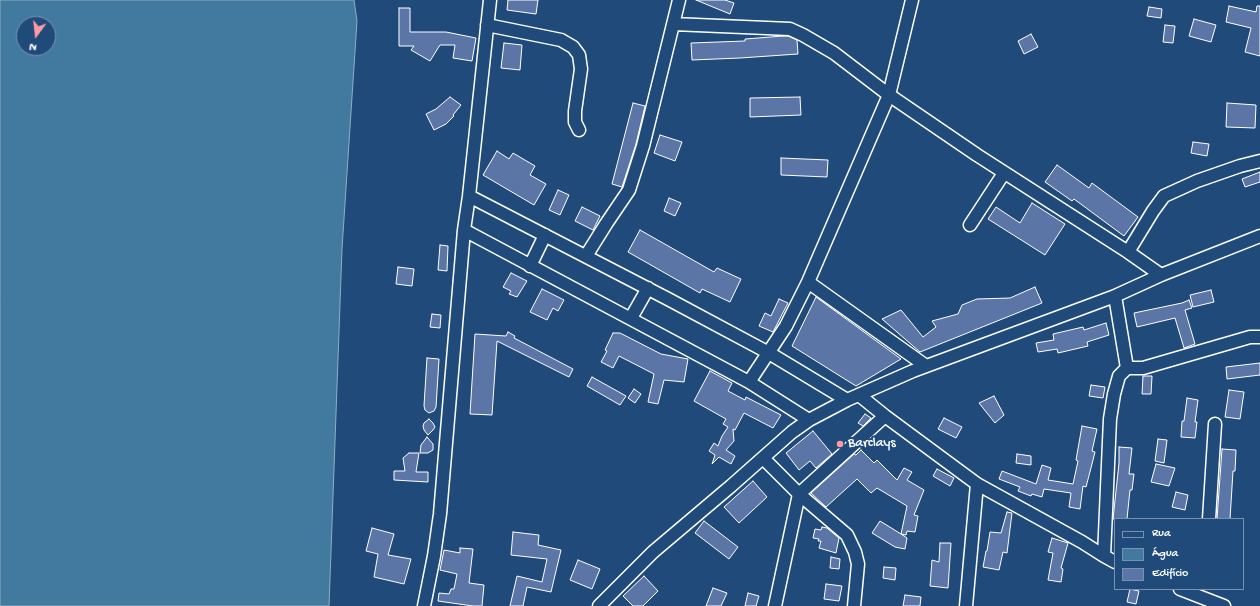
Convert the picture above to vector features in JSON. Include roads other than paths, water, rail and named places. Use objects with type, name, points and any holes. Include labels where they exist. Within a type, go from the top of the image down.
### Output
[{"type":"street","points":[[424,606],[434,556],[440,514],[464,230],[490,0]]},
{"type":"street","points":[[586,256],[629,190],[643,146],[679,0]]},
{"type":"street","points":[[750,382],[786,326],[808,282],[889,95],[912,0]]},
{"type":"street","points":[[673,24],[790,29],[803,35],[834,53],[889,95],[1161,275]]},
{"type":"street","points":[[487,25],[560,40],[573,47],[579,55],[581,69],[575,112],[575,122],[579,130]]},
{"type":"street","points":[[1128,252],[1164,196],[1240,166],[1260,161]]},
{"type":"street","points":[[970,225],[1004,172]]},
{"type":"street","points":[[469,196],[648,288],[769,353],[847,400]]},
{"type":"street","points":[[464,230],[750,382],[809,420]]},
{"type":"street","points":[[530,266],[545,235]]},
{"type":"street","points":[[598,606],[653,552],[792,432],[809,420],[847,400],[926,366],[1114,296],[1161,275],[1260,236]]},
{"type":"street","points":[[808,282],[926,366]]},
{"type":"street","points":[[631,318],[648,288]]},
{"type":"street","points":[[1114,296],[1127,368]]},
{"type":"street","points":[[1110,559],[1110,419],[1114,394],[1119,376],[1127,368],[1143,368],[1250,337],[1260,337]]},
{"type":"street","points":[[859,395],[885,416],[978,484],[1110,559]]},
{"type":"street","points":[[775,606],[799,494],[885,416]]},
{"type":"street","points":[[1209,518],[1215,424]]},
{"type":"street","points":[[763,458],[799,494],[847,535],[855,552],[858,564],[854,606]]},
{"type":"street","points":[[966,606],[978,484]]},
{"type":"street","points":[[1182,590],[1198,601],[1210,595],[1224,606]]},
{"type":"water","points":[[0,0],[354,0],[357,21],[342,249],[329,606],[0,606]]},
{"type":"place","name":"Barclays","points":[[840,444]]}]
